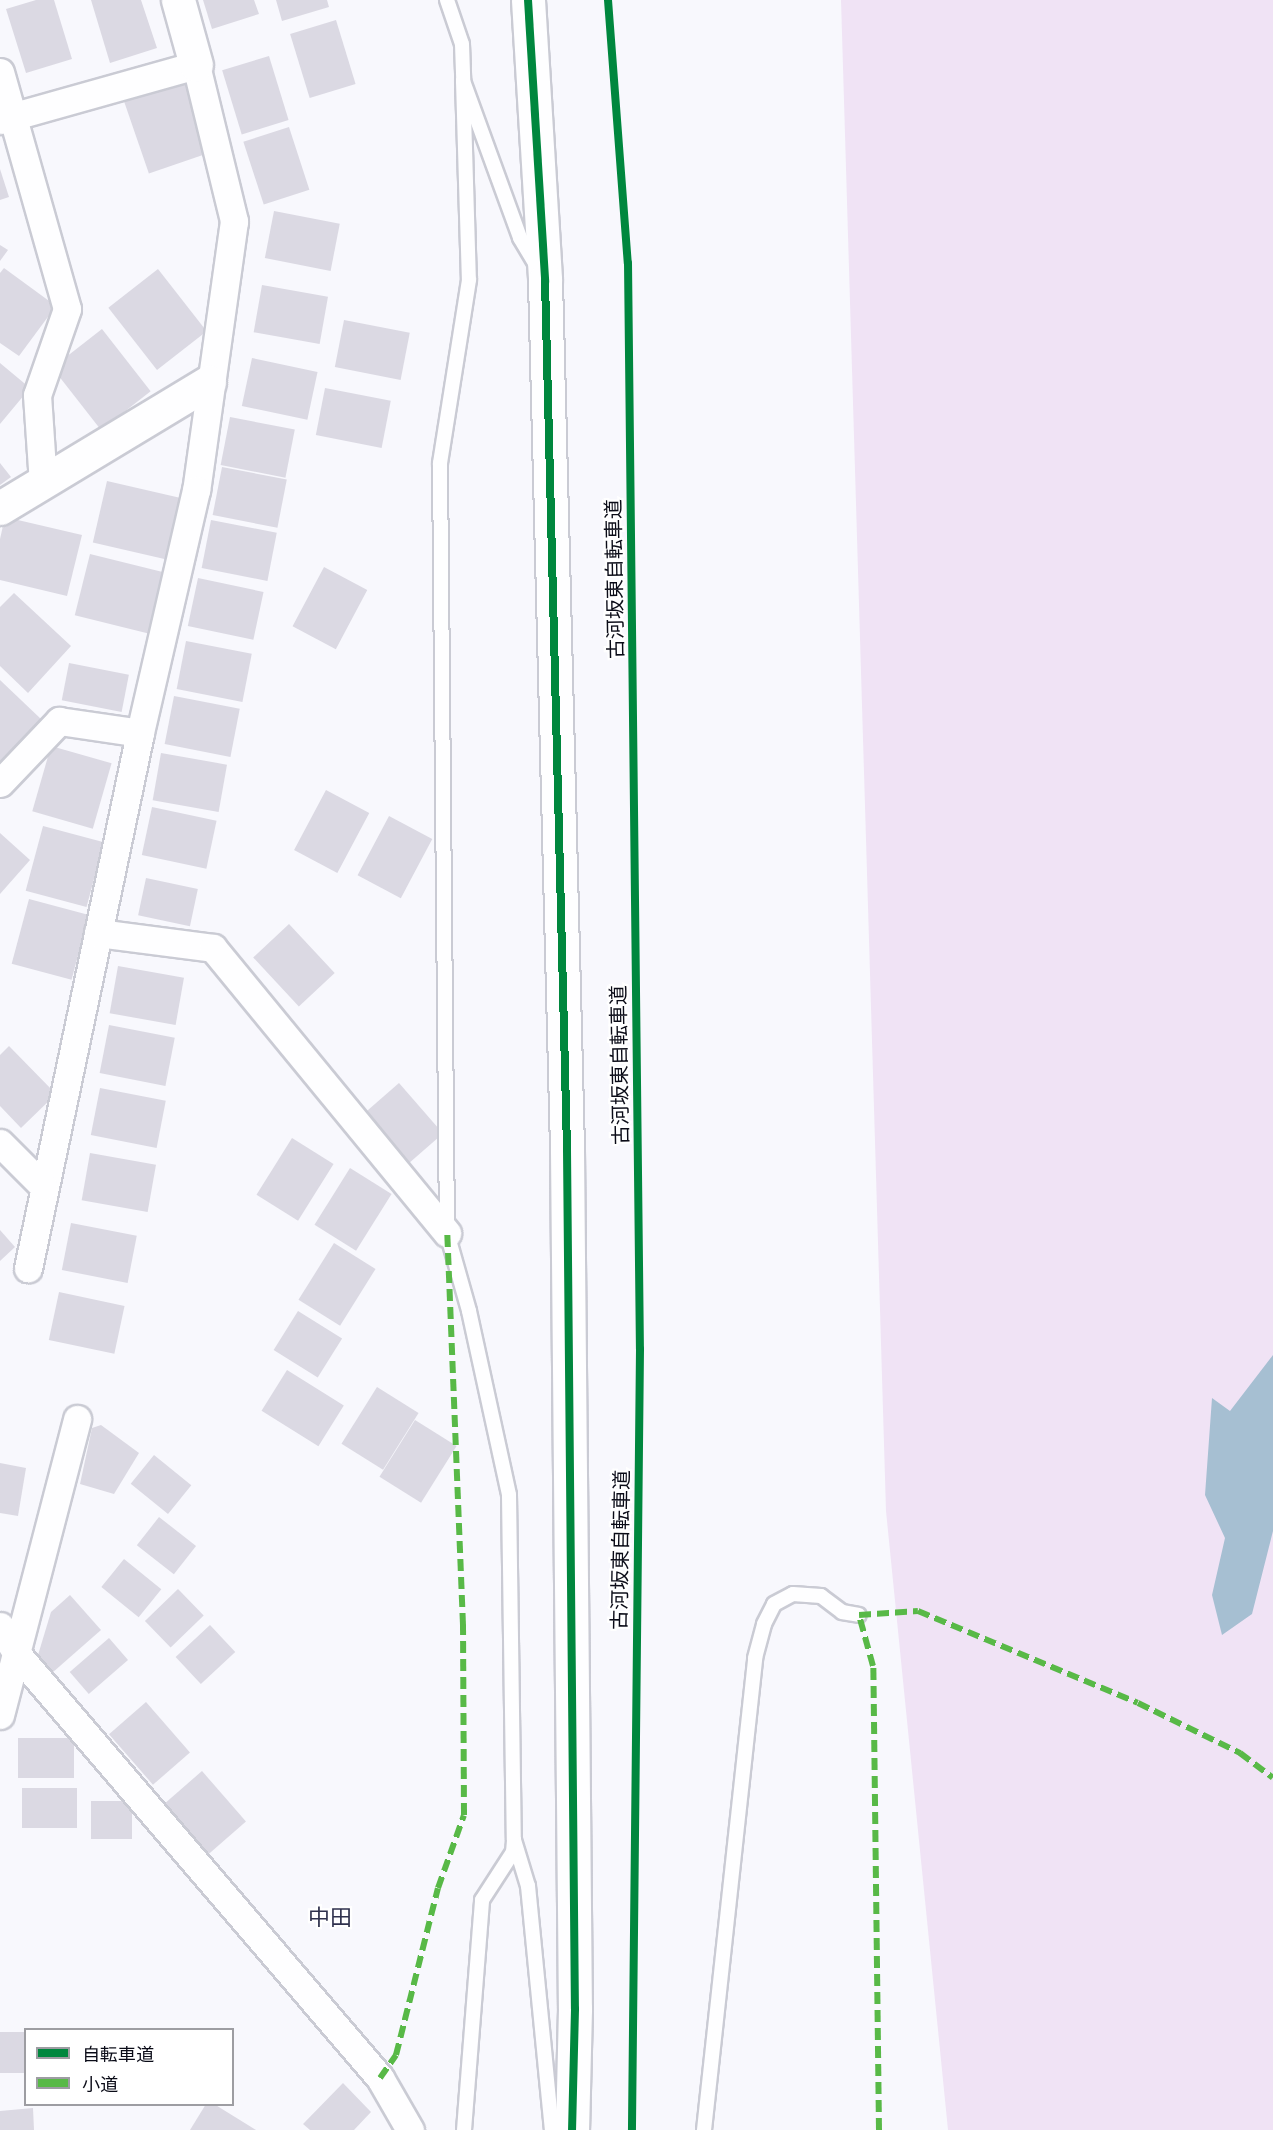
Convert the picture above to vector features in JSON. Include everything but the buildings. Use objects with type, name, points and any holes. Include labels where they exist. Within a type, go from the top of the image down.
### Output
[{"type":"street","points":[[28,1268],[43,1186],[140,733],[196,490],[209,382],[228,281],[234,221],[178,0]]},
{"type":"street","points":[[528,0],[545,280],[567,1150],[575,1997],[572,2130]]},
{"type":"street","points":[[7,119],[196,65]]},
{"type":"street","points":[[0,72],[7,119],[67,309],[37,395],[43,482]]},
{"type":"street","points":[[0,508],[209,382]]},
{"type":"street","points":[[0,783],[60,721],[140,733]]},
{"type":"street","points":[[98,933],[213,948],[447,1233]]},
{"type":"street","points":[[0,1143],[43,1186]]},
{"type":"street","points":[[0,1715],[77,1419]]},
{"type":"street","points":[[0,1626],[16,1653],[380,2078],[410,2130]]},
{"type":"lane","points":[[447,0],[462,44],[469,280],[440,463],[447,1233],[469,1311],[509,1495],[514,1840],[513,1852],[482,1900],[464,2130]]},
{"type":"lane","points":[[463,81],[520,238],[545,280]]},
{"type":"lane","points":[[704,2130],[755,1658],[764,1624],[774,1604],[793,1594],[821,1596],[842,1612],[859,1615]]},
{"type":"lane","points":[[514,1840],[528,1886],[552,2130]]},
{"type":"shaded area","points":[[841,0],[1273,0],[1273,2130],[948,2130],[886,1511]]},
{"type":"water","points":[[1273,1355],[1273,1531],[1252,1614],[1222,1635],[1212,1595],[1225,1538],[1205,1495],[1212,1398],[1230,1411]]},
{"type":"marked path","points":[[380,2078],[396,2055],[438,1888],[464,1815],[463,1625],[447,1233]]},
{"type":"marked path","points":[[879,2130],[873,1666],[859,1615],[918,1611],[1138,1703],[1240,1753],[1273,1778]]},
{"type":"cycle path","points":[[528,0],[545,280],[567,1150],[575,2009],[572,2130]]},
{"type":"cycle path","name":"古河坂東自転車道","points":[[608,0],[628,263],[640,1349],[632,2130]]},
{"type":"district","name":"中田","points":[[330,1918]]}]
